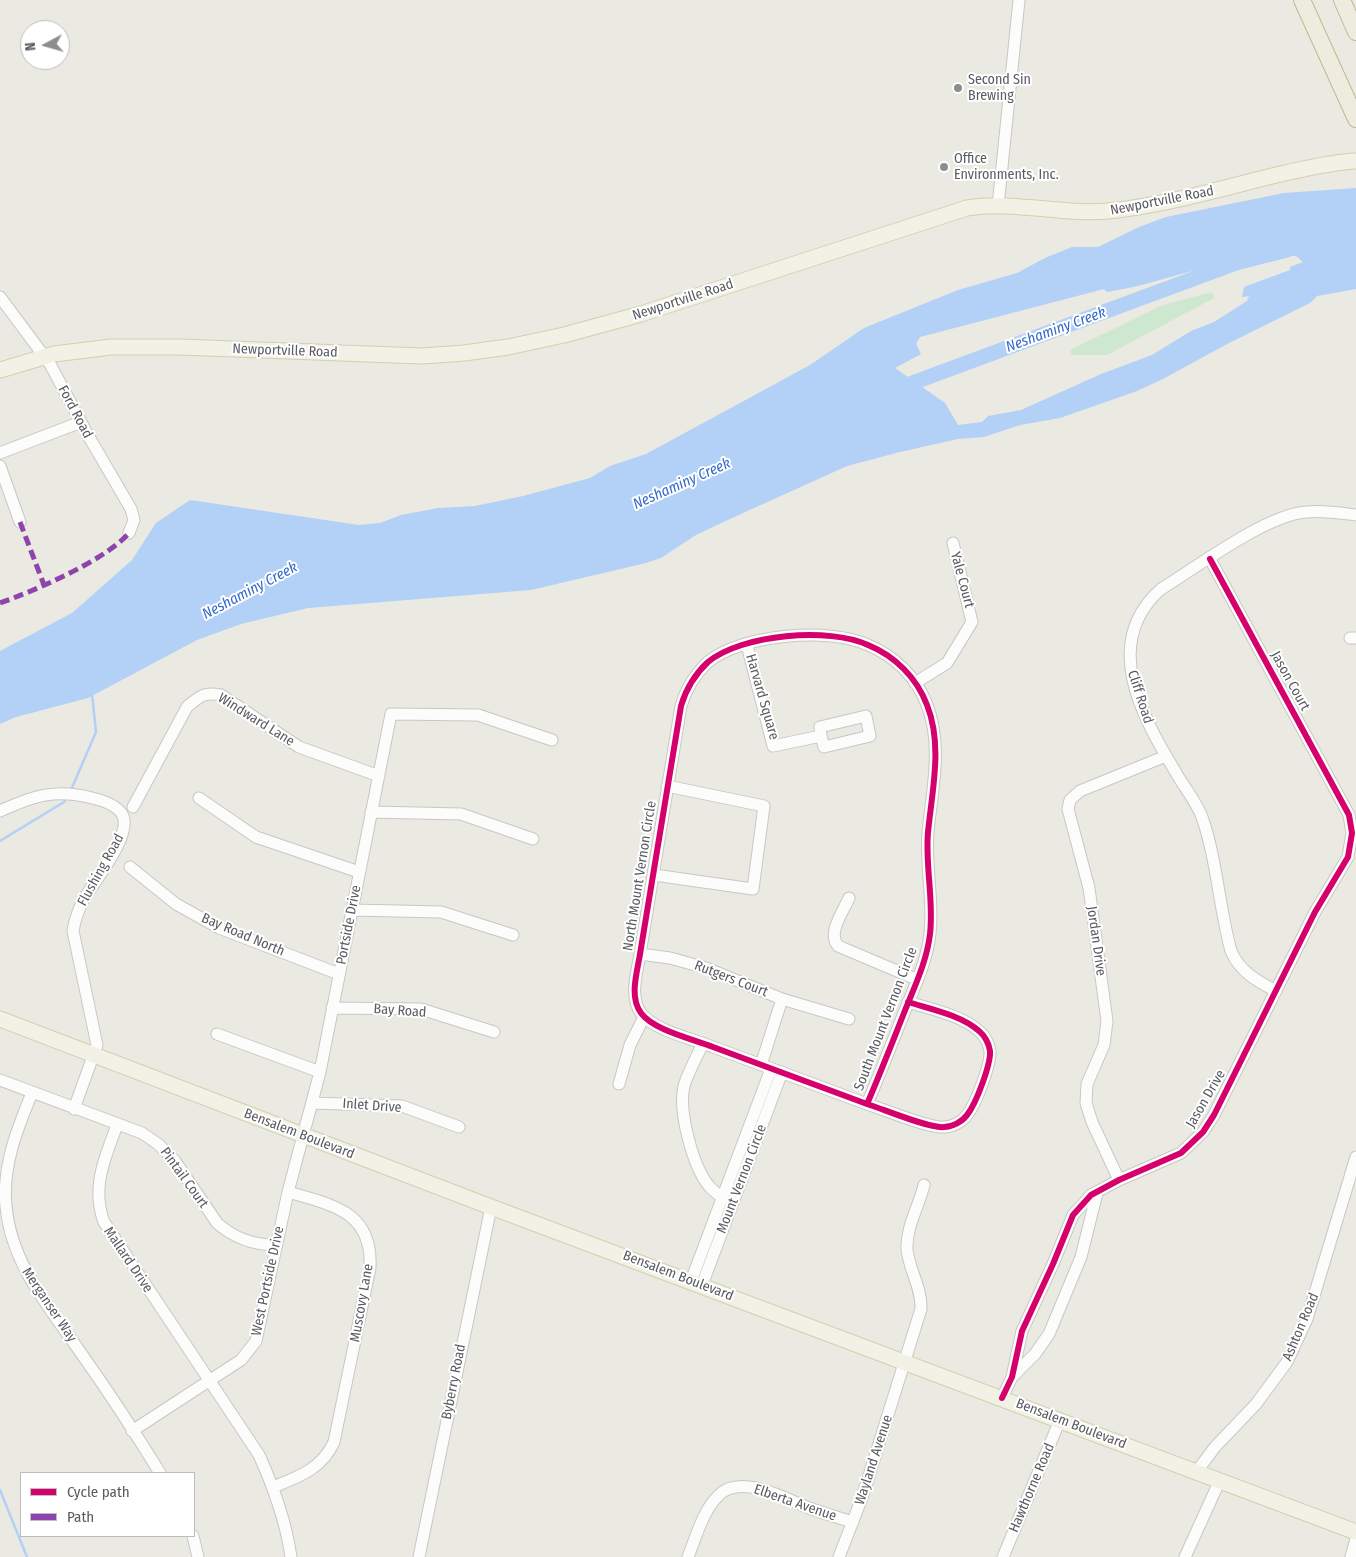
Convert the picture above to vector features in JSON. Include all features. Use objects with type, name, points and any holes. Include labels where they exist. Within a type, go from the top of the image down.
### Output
[{"type":"highway","points":[[1302,0],[1356,119]]},
{"type":"highway","points":[[1342,0],[1356,32]]},
{"type":"main road","name":"Newportville Road","points":[[0,370],[44,356],[100,348],[166,347],[422,356],[508,347],[579,332],[641,314],[956,210],[998,206],[1085,212],[1121,210],[1191,196],[1317,166],[1356,161]]},
{"type":"main road","name":"Bensalem Boulevard","points":[[0,1019],[491,1207],[1354,1530]]},
{"type":"street","points":[[998,206],[1019,0]]},
{"type":"street","name":"Ford Road","points":[[0,297],[44,356],[131,509],[134,520],[129,533]]},
{"type":"street","points":[[0,453],[81,422]]},
{"type":"street","points":[[0,466],[20,522]]},
{"type":"street","name":"Cliff Road","points":[[1276,991],[1249,976],[1235,961],[1227,938],[1202,818],[1152,732],[1133,680],[1129,658],[1131,635],[1138,615],[1150,598],[1161,589],[1282,518],[1306,512],[1356,515]]},
{"type":"street","name":"Yale Court","points":[[916,683],[947,663],[970,627],[972,616],[953,543]]},
{"type":"street","name":"Jason Court","points":[[1210,559],[1352,813]]},
{"type":"street","name":"South Mount Vernon Circle","points":[[747,645],[792,636],[817,634],[862,642],[893,659],[916,683],[928,706],[935,738],[927,845],[932,914],[929,937],[908,1002],[867,1104]]},
{"type":"street","name":"Harvard Square","points":[[747,645],[773,746],[821,736]]},
{"type":"street","name":"North Mount Vernon Circle","points":[[644,1017],[634,998],[681,706],[691,682],[710,661],[721,654],[747,645]]},
{"type":"street","name":"Windward Lane","points":[[134,807],[187,707],[198,697],[208,692],[221,695],[263,725],[299,747],[379,776]]},
{"type":"street","name":"Portside Drive","points":[[304,1136],[320,1072],[391,714],[478,715],[552,740]]},
{"type":"street","name":"Jordan Drive","points":[[1119,1180],[1092,1122],[1086,1103],[1088,1084],[1104,1045],[1107,1020],[1089,888],[1070,818],[1069,804],[1073,796],[1080,791],[1166,756]]},
{"type":"street","points":[[654,875],[754,889],[764,806],[667,786]]},
{"type":"street","name":"Flushing Road","points":[[0,811],[24,800],[50,793],[61,793],[94,798],[113,806],[122,814],[124,823],[119,843],[76,914],[73,931],[97,1045],[74,1109]]},
{"type":"street","points":[[199,798],[256,838],[359,872]]},
{"type":"street","points":[[371,812],[461,814],[533,838]]},
{"type":"street","name":"Jason Drive","points":[[1002,1398],[1012,1377],[1022,1331],[1053,1264],[1067,1225],[1086,1199],[1119,1180],[1181,1153],[1203,1132],[1214,1115],[1315,912],[1348,858],[1352,833],[1352,813]]},
{"type":"street","name":"Bay Road North","points":[[130,867],[176,904],[219,928],[339,974]]},
{"type":"street","points":[[849,898],[834,933],[835,942],[838,946],[916,980]]},
{"type":"street","points":[[352,910],[441,912],[513,936]]},
{"type":"street","name":"Rutgers Court","points":[[640,954],[670,958],[706,968],[782,999],[771,1069]]},
{"type":"street","points":[[782,999],[849,1019]]},
{"type":"street","points":[[619,1084],[630,1046],[644,1017],[663,1028],[867,1104],[941,1128],[953,1125],[964,1118],[974,1102],[990,1056],[985,1038],[970,1025],[908,1002]]},
{"type":"street","name":"Bay Road","points":[[332,1008],[421,1009],[494,1032]]},
{"type":"street","points":[[217,1034],[320,1072]]},
{"type":"street","points":[[703,1043],[684,1085],[682,1102],[687,1137],[700,1168],[708,1185],[724,1199]]},
{"type":"street","name":"Mount Vernon Circle","points":[[697,1283],[724,1199],[771,1069]]},
{"type":"street","name":"Mount Vernon Circle","points":[[697,1283],[771,1069]]},
{"type":"street","points":[[0,1080],[32,1093]]},
{"type":"street","name":"Pintail Court","points":[[32,1093],[146,1136],[169,1153],[216,1223],[244,1240],[276,1245]]},
{"type":"street","name":"Merganser Way","points":[[32,1093],[13,1144],[7,1168],[6,1205],[11,1235],[30,1280],[85,1358],[159,1472]]},
{"type":"street","name":"Inlet Drive","points":[[312,1103],[402,1106],[459,1127]]},
{"type":"street","name":"Mallard Drive","points":[[117,1125],[98,1182],[98,1200],[104,1222],[256,1449],[273,1487],[292,1557]]},
{"type":"street","points":[[288,1192],[304,1136]]},
{"type":"street","name":"Ashton Road","points":[[1196,1471],[1215,1447],[1256,1404],[1287,1362],[1304,1328],[1356,1157]]},
{"type":"street","name":"Wayland Avenue","points":[[839,1557],[853,1522],[917,1326],[922,1302],[908,1256],[908,1236],[924,1186]]},
{"type":"street","name":"West Portside Drive","points":[[210,1380],[241,1360],[256,1340],[288,1192]]},
{"type":"street","name":"Muscovy Lane","points":[[273,1487],[315,1468],[325,1458],[334,1442],[371,1258],[368,1239],[352,1217],[336,1207],[288,1192]]},
{"type":"street","name":"Jason Drive","points":[[1012,1377],[1035,1354],[1049,1334],[1081,1258],[1097,1193]]},
{"type":"street","name":"Byberry Road","points":[[419,1557],[491,1207]]},
{"type":"street","points":[[132,1431],[210,1380]]},
{"type":"street","name":"Hawthorne Road","points":[[1003,1557],[1060,1420]]},
{"type":"street","points":[[1185,1557],[1220,1480]]},
{"type":"street","name":"Elberta Avenue","points":[[688,1557],[714,1501],[724,1490],[734,1487],[752,1487],[765,1490],[820,1512],[853,1522]]},
{"type":"street","points":[[1351,1557],[1354,1530]]},
{"type":"street","points":[[192,1537],[198,1557]]},
{"type":"green space","points":[[1212,292],[1214,298],[1107,355],[1071,355],[1070,350],[1163,305]]},
{"type":"water","points":[[1356,188],[1356,289],[1317,296],[1310,303],[1137,391],[1060,418],[1020,425],[984,437],[958,439],[900,452],[847,466],[696,535],[661,558],[646,563],[531,590],[308,608],[241,624],[197,640],[88,698],[16,717],[0,724],[0,651],[72,613],[132,560],[156,523],[190,500],[359,525],[380,523],[401,515],[438,508],[475,506],[523,496],[590,478],[610,466],[646,454],[810,365],[864,328],[958,290],[1017,273],[1045,258],[1072,247],[1098,247],[1139,227],[1166,217],[1284,193]],"holes":[[[1280,255],[1296,256],[1303,262],[1290,267],[1290,270],[1244,287],[1242,297],[1249,296],[1247,301],[1214,322],[1191,331],[1152,355],[1101,374],[1021,410],[988,416],[982,422],[958,425],[945,403],[895,368],[921,354],[916,344],[920,337],[1104,289],[1107,292],[1129,288],[1236,260]]]},
{"type":"waterway","name":"Neshaminy Creek","points":[[896,389],[1236,263],[1287,250]]},
{"type":"waterway","points":[[71,790],[96,732],[92,694]]},
{"type":"waterway","points":[[0,841],[64,802],[67,797]]},
{"type":"waterway","points":[[0,1490],[27,1557]]},
{"type":"marked path","points":[[20,522],[44,585]]},
{"type":"marked path","points":[[0,603],[69,574],[104,554],[129,533]]},
{"type":"cycle path","points":[[1002,1398],[1012,1377],[1022,1331],[1073,1215],[1091,1195],[1119,1180],[1181,1153],[1203,1132],[1214,1115],[1315,912],[1348,857],[1352,833],[1349,815],[1210,559]]},
{"type":"cycle path","points":[[867,1104],[908,1004],[912,994],[920,974],[930,934],[931,908],[927,845],[935,768],[932,720],[923,695],[904,669],[887,655],[851,639],[831,636],[786,636],[742,645],[723,652],[708,662],[695,677],[685,694],[681,706],[636,977],[635,1000],[637,1007],[654,1024],[674,1033],[867,1104],[918,1122],[937,1127],[953,1125],[962,1120],[971,1110],[986,1074],[990,1057],[989,1045],[981,1033],[972,1025],[945,1013],[917,1005],[908,1002]]},
{"type":"place","name":"Second Sin Brewing","points":[[958,88]]},
{"type":"place","name":"Office Environments, Inc.","points":[[944,167]]}]
